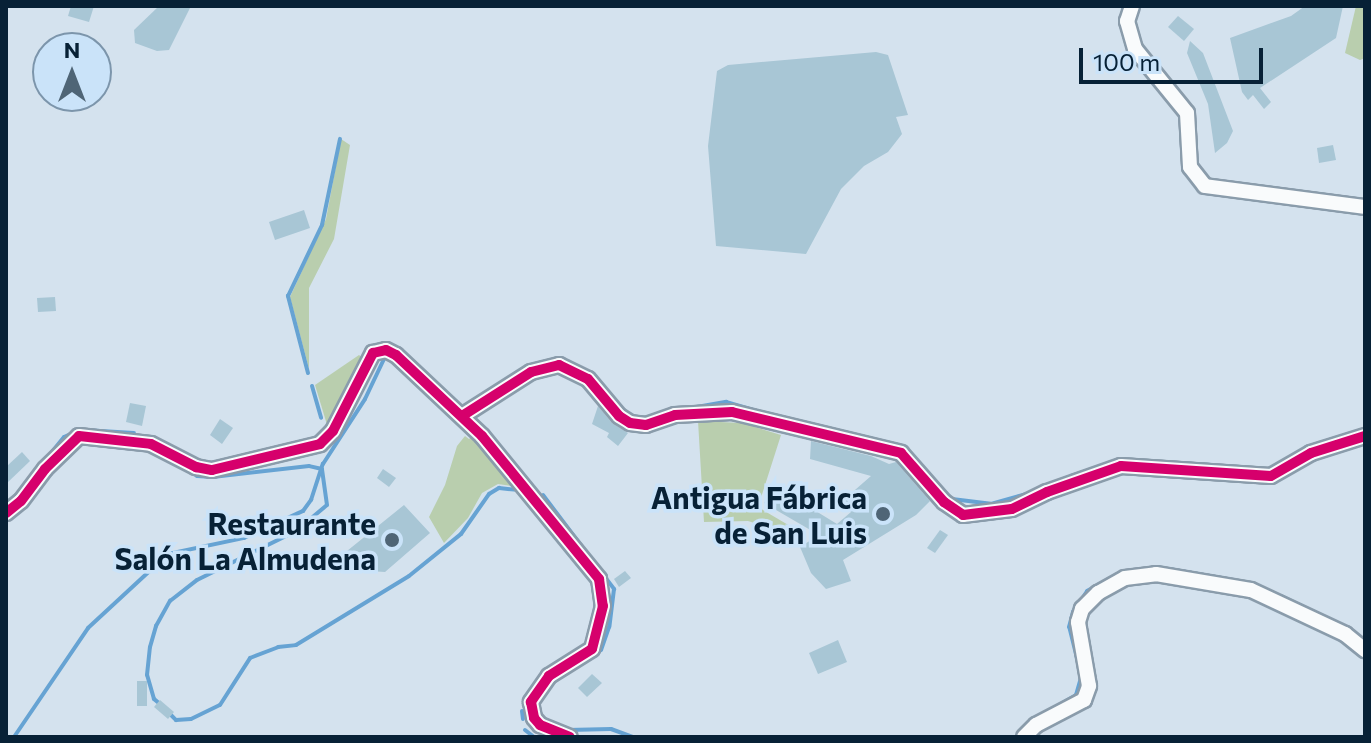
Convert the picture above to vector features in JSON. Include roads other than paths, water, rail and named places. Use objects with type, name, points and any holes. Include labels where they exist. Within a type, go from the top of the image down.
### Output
[{"type":"street","points":[[1132,6],[1127,21],[1135,49],[1187,113],[1190,167],[1205,186],[1365,207]]},
{"type":"street","points":[[6,513],[21,501],[45,469],[79,436],[151,444],[196,467],[212,470],[320,444],[333,431],[373,353],[379,351],[396,355],[462,416],[587,563],[602,588],[601,621],[592,649],[549,676],[531,702],[534,718],[540,725],[570,737]]},
{"type":"street","points":[[462,416],[531,372],[559,365],[588,379],[619,416],[630,423],[646,425],[675,415],[732,412],[901,453],[944,502],[963,515],[1012,509],[1047,492],[1121,466],[1271,476],[1311,453],[1365,436]]},
{"type":"street","points":[[1024,737],[1036,725],[1084,700],[1089,686],[1078,622],[1082,609],[1098,593],[1125,578],[1156,574],[1251,590],[1345,634],[1365,650]]},
{"type":"waterway","points":[[308,373],[288,296],[322,225],[340,139]]},
{"type":"waterway","points":[[14,737],[88,628],[168,554],[244,538],[303,511],[311,500],[323,464],[365,399],[384,359]]},
{"type":"waterway","points":[[520,371],[554,359],[567,361],[582,369]]},
{"type":"waterway","points":[[312,386],[321,418]]},
{"type":"waterway","points":[[691,408],[726,402],[757,411]]},
{"type":"waterway","points":[[84,430],[134,433]]},
{"type":"waterway","points":[[47,458],[64,437],[75,432]]},
{"type":"waterway","points":[[1120,460],[1211,465]]},
{"type":"waterway","points":[[1071,476],[1104,465]]},
{"type":"waterway","points":[[160,704],[154,699],[147,675],[156,626],[170,601],[197,580],[296,531],[327,505],[322,469],[309,466],[213,477],[197,476],[190,471]]},
{"type":"waterway","points":[[169,713],[176,720],[191,719],[220,705],[250,658],[278,647],[296,645],[409,576],[461,534],[489,494],[499,488],[517,490]]},
{"type":"waterway","points":[[944,492],[952,499],[991,504],[1030,493]]},
{"type":"waterway","points":[[543,495],[614,589],[609,627],[601,650],[594,655]]},
{"type":"waterway","points":[[1078,662],[1069,627],[1073,612],[1087,591],[1121,572],[1152,568]]},
{"type":"waterway","points":[[1169,569],[1227,579]]},
{"type":"waterway","points":[[1281,596],[1331,620]]},
{"type":"waterway","points":[[554,681],[573,669]]},
{"type":"waterway","points":[[1030,722],[1076,695],[1081,678]]},
{"type":"waterway","points":[[522,711],[523,719]]},
{"type":"waterway","points":[[568,730],[611,729],[633,737]]},
{"type":"waterway","points":[[525,730],[534,737]]},
{"type":"place","name":"Antigua Fábrica de San Luis","points":[[883,514]]},
{"type":"place","name":"Restaurante Salón La Almudena","points":[[392,540]]}]
